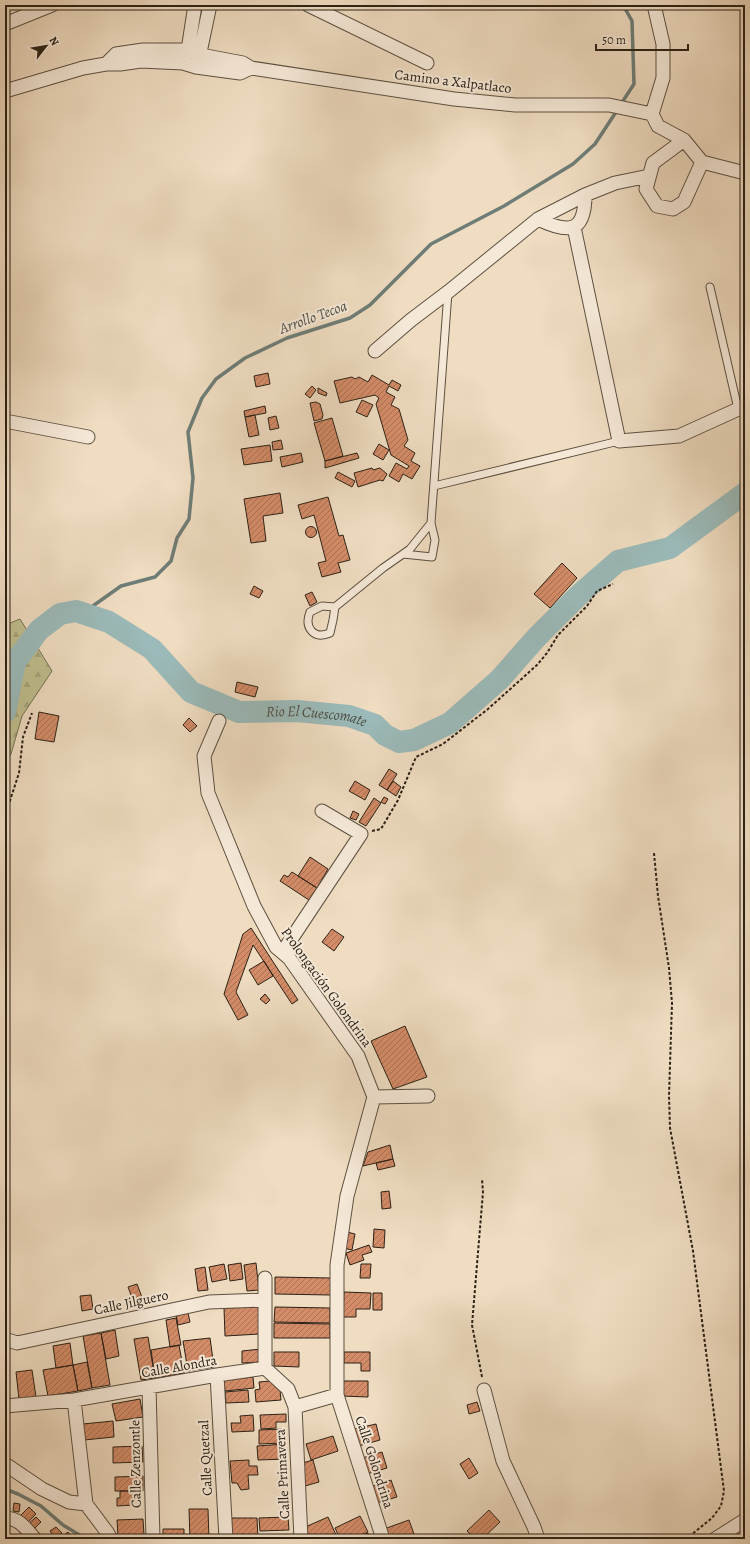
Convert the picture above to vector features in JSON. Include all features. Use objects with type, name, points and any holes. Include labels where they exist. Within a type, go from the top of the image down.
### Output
[{"type":"street","points":[[5,24],[52,5]]},
{"type":"street","points":[[183,63],[188,50],[195,5]]},
{"type":"street","points":[[198,61],[210,5]]},
{"type":"street","points":[[308,5],[427,63]]},
{"type":"street","points":[[654,5],[663,44]]},
{"type":"street","points":[[661,5],[664,20],[663,78],[652,114],[658,126],[684,140],[702,162],[745,173]]},
{"type":"street","name":"Camino a Xalpatlaco","points":[[106,64],[116,54],[143,50],[188,50],[198,61]]},
{"type":"street","name":"Camino a Xalpatlaco","points":[[5,91],[83,68],[106,64],[141,61],[183,63],[198,61],[243,63],[251,68],[454,99],[515,105],[609,105],[652,114]]},
{"type":"street","points":[[684,140],[654,163],[646,189],[657,206],[673,209],[684,202],[702,162]]},
{"type":"street","points":[[374,351],[538,219],[586,195],[615,183],[649,176]]},
{"type":"street","points":[[538,219],[558,228],[574,227],[581,222],[585,210],[586,195]]},
{"type":"street","points":[[574,227],[619,441],[679,436],[741,408]]},
{"type":"street","points":[[5,421],[88,437]]},
{"type":"street","name":"Prolongación Golondrina","points":[[219,721],[204,756],[208,793],[254,906],[276,948],[288,958],[358,1056],[374,1097]]},
{"type":"street","points":[[288,958],[286,947],[361,834],[322,811]]},
{"type":"street","points":[[265,1278],[265,1368],[288,1389],[295,1407],[337,1395],[337,1265],[347,1196],[374,1097],[428,1096]]},
{"type":"street","name":"Calle Jilguero","points":[[5,1339],[17,1343],[209,1302],[265,1300]]},
{"type":"street","name":"Calle Alondra","points":[[5,1406],[74,1400],[265,1368]]},
{"type":"street","name":"Calle Quetzal","points":[[217,1375],[226,1539]]},
{"type":"street","name":"Calle Zenzontle","points":[[149,1387],[153,1539]]},
{"type":"street","points":[[484,1390],[504,1460],[538,1539]]},
{"type":"street","name":"Calle Golondrina","points":[[337,1395],[383,1539]]},
{"type":"street","points":[[74,1400],[86,1504],[111,1539]]},
{"type":"street","name":"Calle Primavera","points":[[295,1407],[302,1537]]},
{"type":"street","points":[[5,1464],[42,1488],[69,1502],[86,1504]]},
{"type":"street","points":[[5,1518],[14,1519],[22,1524],[34,1539]]},
{"type":"street","points":[[715,1539],[745,1520]]},
{"type":"lane","points":[[710,287],[741,408]]},
{"type":"lane","points":[[403,554],[432,557],[435,540],[431,523],[448,292]]},
{"type":"lane","points":[[434,486],[619,441]]},
{"type":"lane","points":[[335,607],[334,620],[330,633],[323,636],[316,634],[309,628],[307,619],[310,612],[322,606],[335,607],[383,568],[410,549],[431,523]]},
{"type":"path","points":[[361,834],[381,829],[398,800],[416,757],[443,744],[488,709],[537,665],[547,653],[558,635],[586,606],[597,591],[613,584]]},
{"type":"path","points":[[5,816],[19,773],[23,737],[32,713]]},
{"type":"path","points":[[654,853],[672,1003],[669,1096],[670,1128],[693,1251],[724,1491],[721,1506],[712,1518],[686,1539]]},
{"type":"path","points":[[482,1179],[483,1192],[472,1325],[484,1390]]},
{"type":"green space","points":[[20,619],[52,671],[22,716],[11,754],[5,763],[5,625]]},
{"type":"building","points":[[268,373],[270,384],[256,387],[254,376]]},
{"type":"building","points":[[372,375],[389,385],[392,380],[401,385],[398,391],[389,386],[386,392],[395,397],[391,405],[399,409],[408,440],[404,446],[415,453],[411,461],[420,466],[412,479],[403,474],[399,482],[389,476],[396,463],[407,469],[409,466],[391,455],[376,404],[379,398],[375,395],[340,403],[334,381],[352,377],[355,379],[359,377],[368,382]]},
{"type":"building","points":[[312,386],[316,390],[310,398],[305,394]]},
{"type":"building","points":[[318,388],[327,393],[326,396],[318,393]]},
{"type":"building","points":[[362,400],[373,405],[367,417],[356,412]]},
{"type":"building","points":[[316,402],[320,404],[323,415],[322,419],[314,421],[310,403]]},
{"type":"building","points":[[265,406],[266,413],[245,417],[244,411]]},
{"type":"building","points":[[255,415],[259,435],[249,437],[245,417]]},
{"type":"building","points":[[276,416],[279,428],[270,430],[268,418]]},
{"type":"building","points":[[332,418],[343,456],[325,461],[314,423]]},
{"type":"building","points":[[281,440],[283,449],[273,450],[272,442]]},
{"type":"building","points":[[379,444],[389,450],[383,460],[373,454]]},
{"type":"building","points":[[270,445],[272,461],[244,465],[241,449]]},
{"type":"building","points":[[301,453],[303,462],[282,467],[280,457]]},
{"type":"building","points":[[357,453],[359,458],[325,468],[325,461]]},
{"type":"building","points":[[372,468],[373,470],[380,468],[387,474],[383,481],[380,480],[358,487],[354,473]]},
{"type":"building","points":[[338,472],[355,481],[352,487],[335,478]]},
{"type":"building","points":[[280,493],[283,513],[263,516],[266,541],[251,543],[244,499]]},
{"type":"building","points":[[328,497],[339,536],[343,535],[350,560],[338,563],[341,572],[322,577],[318,563],[326,561],[314,515],[302,519],[298,505]]},
{"type":"building","points":[[309,527],[313,527],[315,528],[315,536],[309,537],[306,534],[306,530]]},
{"type":"building","points":[[562,563],[577,578],[550,608],[534,594]]},
{"type":"building","points":[[254,586],[263,591],[259,598],[250,594]]},
{"type":"building","points":[[312,592],[317,602],[310,606],[305,595]]},
{"type":"building","points":[[237,682],[258,687],[255,697],[235,692]]},
{"type":"building","points":[[39,712],[59,716],[54,742],[35,739]]},
{"type":"building","points":[[189,718],[197,726],[190,732],[183,725]]},
{"type":"building","points":[[389,769],[397,774],[387,790],[379,785]]},
{"type":"building","points":[[355,781],[370,790],[365,800],[349,791]]},
{"type":"building","points":[[393,781],[401,787],[396,796],[387,790]]},
{"type":"building","points":[[384,797],[388,799],[385,804],[381,802]]},
{"type":"building","points":[[374,798],[381,803],[366,826],[359,822]]},
{"type":"building","points":[[353,811],[359,814],[356,820],[350,818]]},
{"type":"building","points":[[310,857],[328,869],[317,888],[298,876]]},
{"type":"building","points":[[292,872],[317,888],[309,900],[280,881],[284,875],[288,877]]},
{"type":"building","points":[[251,928],[298,1000],[292,1004],[253,945],[236,992],[248,1015],[238,1020],[224,994],[243,934]]},
{"type":"building","points":[[332,929],[344,937],[334,951],[322,942]]},
{"type":"building","points":[[264,961],[273,976],[258,985],[249,970]]},
{"type":"building","points":[[265,994],[270,1000],[266,1004],[260,999]]},
{"type":"building","points":[[405,1026],[427,1077],[393,1089],[371,1041]]},
{"type":"building","points":[[390,1145],[393,1159],[363,1166],[368,1152]]},
{"type":"building","points":[[393,1159],[395,1166],[378,1170],[376,1163]]},
{"type":"building","points":[[389,1191],[391,1208],[382,1209],[381,1192]]},
{"type":"building","points":[[374,1229],[385,1230],[384,1248],[373,1247]]},
{"type":"building","points":[[347,1232],[355,1234],[352,1250],[343,1248]]},
{"type":"building","points":[[369,1245],[372,1252],[362,1255],[364,1260],[350,1265],[346,1253]]},
{"type":"building","points":[[241,1263],[243,1279],[230,1281],[228,1265]]},
{"type":"building","points":[[256,1263],[259,1290],[247,1291],[244,1265]]},
{"type":"building","points":[[224,1264],[227,1279],[212,1282],[209,1267]]},
{"type":"building","points":[[361,1264],[371,1264],[370,1278],[360,1278]]},
{"type":"building","points":[[205,1267],[208,1290],[198,1291],[195,1269]]},
{"type":"building","points":[[275,1277],[331,1278],[331,1295],[275,1294]]},
{"type":"building","points":[[137,1284],[143,1300],[134,1303],[128,1287]]},
{"type":"building","points":[[344,1292],[371,1293],[370,1309],[356,1309],[356,1317],[343,1317]]},
{"type":"building","points":[[373,1293],[382,1293],[382,1310],[373,1310]]},
{"type":"building","points":[[91,1295],[93,1309],[82,1311],[80,1296]]},
{"type":"building","points":[[259,1307],[260,1334],[225,1336],[224,1308]]},
{"type":"building","points":[[275,1307],[330,1308],[330,1323],[274,1322]]},
{"type":"building","points":[[188,1313],[190,1322],[178,1325],[176,1315]]},
{"type":"building","points":[[176,1318],[181,1345],[170,1347],[166,1320]]},
{"type":"building","points":[[274,1323],[330,1324],[330,1338],[274,1338]]},
{"type":"building","points":[[115,1330],[119,1356],[106,1359],[101,1333]]},
{"type":"building","points":[[101,1333],[110,1385],[92,1388],[83,1336]]},
{"type":"building","points":[[148,1337],[155,1378],[141,1380],[134,1339]]},
{"type":"building","points":[[210,1338],[214,1367],[188,1371],[183,1341]]},
{"type":"building","points":[[70,1343],[73,1365],[56,1368],[53,1346]]},
{"type":"building","points":[[179,1345],[184,1373],[155,1378],[151,1350]]},
{"type":"building","points":[[261,1349],[262,1362],[242,1363],[242,1351]]},
{"type":"building","points":[[274,1352],[299,1352],[299,1367],[274,1366]]},
{"type":"building","points":[[344,1352],[370,1352],[370,1371],[361,1371],[361,1363],[344,1363]]},
{"type":"building","points":[[87,1362],[92,1388],[78,1391],[73,1365]]},
{"type":"building","points":[[73,1365],[78,1391],[48,1396],[43,1370]]},
{"type":"building","points":[[32,1370],[36,1397],[19,1399],[16,1372]]},
{"type":"building","points":[[253,1377],[254,1388],[225,1391],[224,1380]]},
{"type":"building","points":[[270,1381],[280,1390],[281,1400],[256,1402],[255,1390],[260,1389],[259,1382]]},
{"type":"building","points":[[341,1381],[368,1381],[368,1397],[341,1396]]},
{"type":"building","points":[[248,1390],[249,1402],[226,1403],[225,1392]]},
{"type":"building","points":[[140,1399],[143,1417],[116,1421],[112,1404]]},
{"type":"building","points":[[477,1402],[480,1411],[469,1414],[467,1405]]},
{"type":"building","points":[[286,1414],[286,1422],[276,1422],[276,1428],[261,1429],[260,1415]]},
{"type":"building","points":[[253,1415],[254,1431],[232,1432],[231,1423],[241,1423],[240,1416]]},
{"type":"building","points":[[113,1421],[114,1437],[84,1440],[83,1424]]},
{"type":"building","points":[[376,1424],[380,1440],[355,1447],[350,1430]]},
{"type":"building","points":[[284,1429],[284,1443],[259,1444],[259,1430]]},
{"type":"building","points":[[333,1436],[338,1451],[311,1460],[306,1444]]},
{"type":"building","points":[[285,1444],[286,1459],[258,1460],[257,1446]]},
{"type":"building","points":[[142,1446],[143,1462],[113,1463],[113,1447]]},
{"type":"building","points":[[382,1452],[387,1468],[363,1475],[359,1459]]},
{"type":"building","points":[[469,1458],[478,1473],[469,1479],[460,1464]]},
{"type":"building","points":[[249,1460],[249,1466],[257,1466],[258,1475],[248,1475],[249,1489],[241,1490],[237,1483],[232,1483],[230,1461]]},
{"type":"building","points":[[313,1460],[319,1482],[305,1486],[299,1464]]},
{"type":"building","points":[[143,1476],[143,1491],[115,1491],[115,1477]]},
{"type":"building","points":[[391,1480],[397,1497],[373,1504],[368,1488]]},
{"type":"building","points":[[120,1491],[136,1491],[137,1500],[133,1500],[133,1505],[117,1506],[117,1498],[120,1498]]},
{"type":"building","points":[[5,1492],[9,1492],[8,1513],[5,1513]]},
{"type":"building","points":[[14,1503],[20,1504],[19,1512],[13,1511]]},
{"type":"building","points":[[29,1507],[36,1514],[26,1524],[19,1517]]},
{"type":"building","points":[[189,1509],[208,1509],[209,1539],[190,1539]]},
{"type":"building","points":[[489,1510],[500,1522],[482,1539],[475,1539],[467,1531]]},
{"type":"building","points":[[360,1516],[368,1532],[353,1539],[340,1539],[335,1528]]},
{"type":"building","points":[[36,1517],[41,1522],[32,1531],[27,1525]]},
{"type":"building","points":[[288,1517],[289,1530],[260,1531],[259,1518]]},
{"type":"building","points":[[328,1517],[336,1535],[328,1539],[307,1539],[303,1528]]},
{"type":"building","points":[[229,1518],[257,1518],[258,1539],[229,1539]]},
{"type":"building","points":[[143,1519],[144,1535],[118,1536],[117,1520]]},
{"type":"building","points":[[409,1520],[414,1534],[402,1539],[388,1539],[384,1529]]},
{"type":"building","points":[[56,1527],[62,1533],[55,1538],[50,1531]]},
{"type":"building","points":[[163,1529],[184,1529],[184,1539],[163,1539]]},
{"type":"building","points":[[68,1532],[73,1539],[58,1539]]},
{"type":"building","points":[[368,1533],[371,1539],[355,1539]]},
{"type":"waterway","name":"Arrollo Tecoa","points":[[621,104],[634,84],[632,21],[623,5]]},
{"type":"waterway","name":"Arrollo Tecoa","points":[[76,611],[90,608],[121,586],[155,577],[171,561],[177,538],[189,519],[193,478],[188,432],[202,398],[216,379],[245,358],[287,338],[350,318],[370,305],[431,244],[504,206],[573,164],[595,144],[618,109]]},
{"type":"waterway","name":"Rio El Cuescomate","points":[[5,712],[15,662],[39,630],[60,614],[76,611],[109,622],[152,649],[191,692],[239,712],[297,711],[349,716],[375,725],[385,735],[399,742],[414,740],[450,723],[500,679],[536,638],[579,595],[618,561],[670,548],[745,493]]},
{"type":"waterway","points":[[5,1489],[41,1506],[63,1525],[86,1539]]}]
